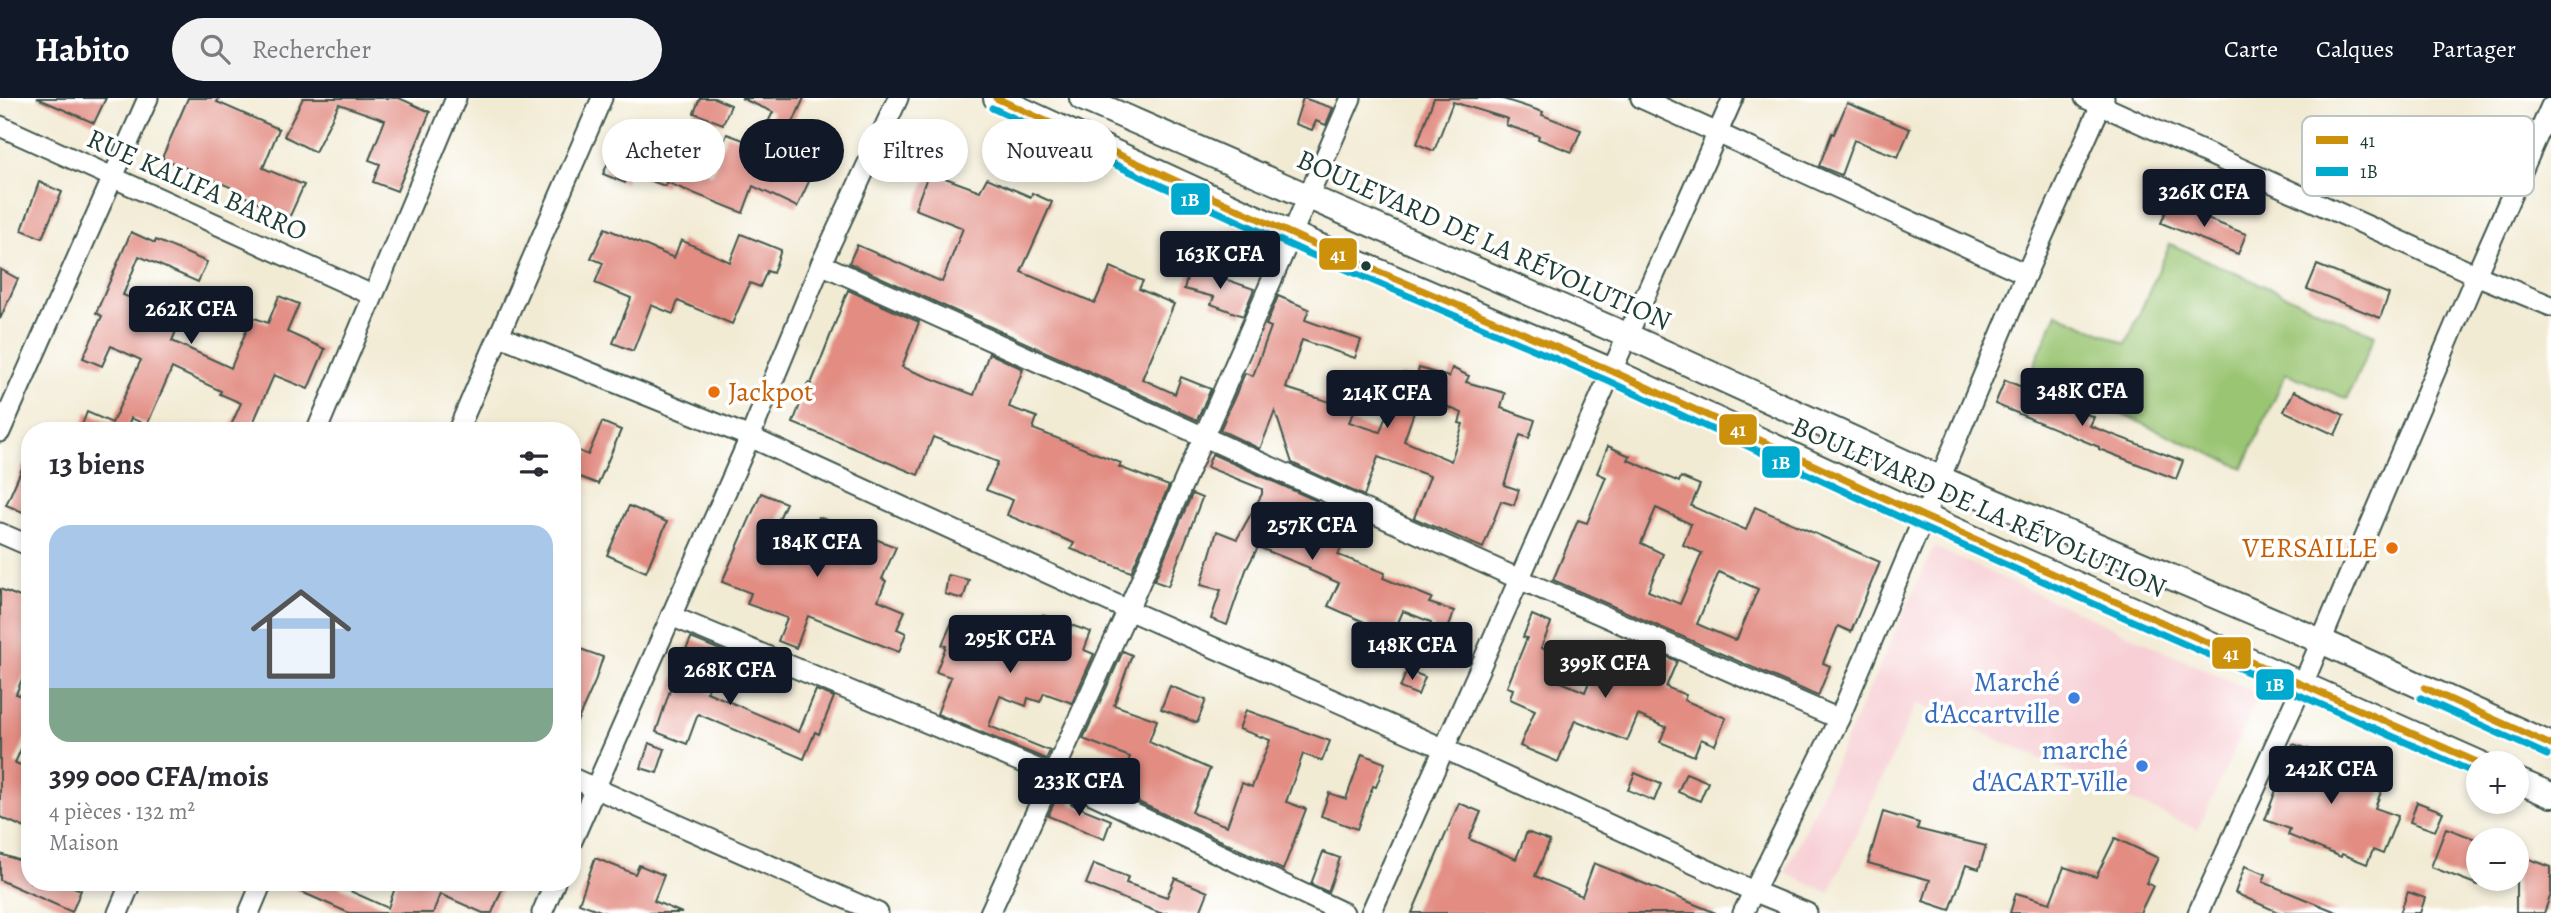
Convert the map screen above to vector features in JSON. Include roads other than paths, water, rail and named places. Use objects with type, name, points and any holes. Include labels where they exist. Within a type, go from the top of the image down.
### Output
[{"type":"main road","name":"BOULEVARD DE LA RÉVOLUTION","points":[[996,98],[1292,234],[1612,371],[1925,517],[2466,757]]},
{"type":"main road","name":"BOULEVARD DE LA RÉVOLUTION","points":[[1083,98],[1628,336],[1939,478],[2321,641],[2551,745]]},
{"type":"main road","points":[[2529,786],[2551,795]]},
{"type":"street","points":[[0,432],[148,98]]},
{"type":"street","points":[[320,422],[456,98]]},
{"type":"street","points":[[462,422],[602,98]]},
{"type":"street","points":[[581,820],[750,437],[821,264],[898,98]]},
{"type":"street","points":[[990,913],[1128,610],[1352,98]]},
{"type":"street","points":[[1641,98],[2026,274]]},
{"type":"street","points":[[1371,913],[1733,98]]},
{"type":"street","points":[[1743,913],[1839,719],[2097,100],[2302,195]]},
{"type":"street","points":[[2534,144],[2551,106]]},
{"type":"street","name":"RUE KALIFA BARRO","points":[[0,126],[372,295]]},
{"type":"street","points":[[2305,196],[2476,275],[2551,306]]},
{"type":"street","points":[[2198,913],[2303,684],[2511,196]]},
{"type":"street","points":[[821,264],[1519,579],[1839,719]]},
{"type":"street","points":[[500,336],[750,437],[1128,610],[1445,749],[1753,891],[1807,913]]},
{"type":"street","points":[[0,533],[21,542]]},
{"type":"street","points":[[671,616],[1052,775],[1344,913]]},
{"type":"street","points":[[581,782],[878,913]]},
{"type":"street","points":[[118,913],[127,891]]},
{"type":"street","points":[[249,913],[258,891]]},
{"type":"street","points":[[542,913],[551,891]]},
{"type":"place","name":"Jackpot","points":[[714,392]]},
{"type":"place","name":"VERSAILLE","points":[[2392,548]]},
{"type":"place","name":"Marché d'Accartville","points":[[2074,698]]},
{"type":"place","name":"marché d'ACART-Ville","points":[[2142,766]]}]
